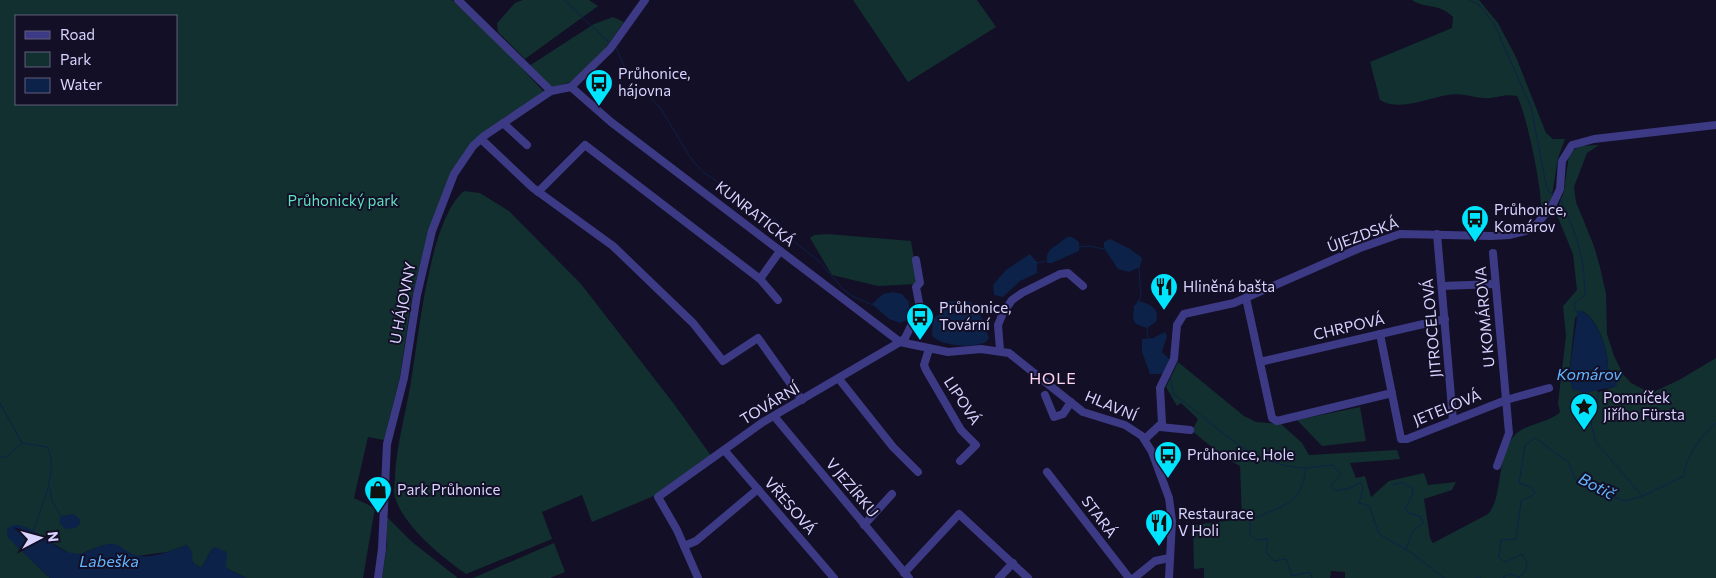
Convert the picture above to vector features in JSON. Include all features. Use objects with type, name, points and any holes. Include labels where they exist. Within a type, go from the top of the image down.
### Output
[{"type":"street","points":[[458,0],[551,91]]},
{"type":"street","points":[[571,87],[592,69],[610,49],[645,0]]},
{"type":"street","name":"U HÁJOVNY","points":[[378,578],[382,549],[387,444],[404,378],[417,295],[432,231],[454,174],[473,146],[481,139],[551,91],[571,87]]},
{"type":"street","name":"KUNRATICKÁ","points":[[571,87],[598,111],[900,342],[948,352],[1000,350]]},
{"type":"street","points":[[503,123],[526,145]]},
{"type":"street","name":"ÚJEZDSKÁ","points":[[1160,427],[1162,420],[1160,388],[1174,359],[1176,328],[1180,319],[1192,312],[1246,298],[1360,248],[1400,234],[1510,235],[1529,230],[1537,224],[1554,204],[1560,189],[1562,161],[1572,145],[1594,139],[1716,125]]},
{"type":"street","points":[[481,139],[538,192],[612,246],[693,323],[723,360],[758,338],[802,400]]},
{"type":"street","points":[[538,192],[585,145],[760,279],[778,300]]},
{"type":"street","name":"JITROCELOVÁ","points":[[1438,234],[1453,420]]},
{"type":"street","points":[[760,279],[780,251]]},
{"type":"street","name":"U KOMÁROVA","points":[[1493,253],[1509,437],[1497,466]]},
{"type":"street","points":[[900,342],[905,338],[920,308],[916,287],[920,283],[916,260]]},
{"type":"street","points":[[1000,350],[998,325],[1003,313],[1022,293],[1060,274],[1068,273],[1083,286]]},
{"type":"street","points":[[1442,286],[1495,284]]},
{"type":"street","points":[[1246,298],[1272,418],[1277,421],[1392,393]]},
{"type":"street","name":"CHRPOVÁ","points":[[1260,362],[1445,319]]},
{"type":"street","name":"JETELOVÁ","points":[[1380,334],[1401,439],[1407,439],[1506,400],[1549,388]]},
{"type":"street","name":"TOVÁRNÍ","points":[[684,546],[658,497],[725,451],[744,435],[900,342]]},
{"type":"street","name":"LIPOVÁ","points":[[929,349],[924,365],[926,370],[961,430],[976,445],[960,462]]},
{"type":"street","name":"HLAVNÍ","points":[[1000,350],[1015,357],[1070,402],[1095,417],[1125,425],[1138,432],[1145,439],[1152,452],[1168,498],[1172,521],[1169,578]]},
{"type":"street","points":[[839,379],[893,447],[918,472]]},
{"type":"street","points":[[1045,395],[1054,418],[1063,414],[1070,402]]},
{"type":"street","name":"V JEZÍRKU","points":[[774,416],[906,575]]},
{"type":"street","points":[[1145,439],[1160,427],[1190,430]]},
{"type":"street","name":"VŘESOVÁ","points":[[725,451],[834,578]]},
{"type":"street","name":"STARÁ","points":[[1047,472],[1129,578]]},
{"type":"street","points":[[698,578],[684,546],[696,542],[758,489]]},
{"type":"street","points":[[864,525],[892,494]]},
{"type":"street","points":[[906,575],[959,514],[1028,578]]},
{"type":"street","points":[[1134,578],[1154,561],[1169,558]]},
{"type":"street","points":[[999,578],[1012,563]]},
{"type":"green space","name":"Průhonický park","points":[[0,0],[452,0],[494,38],[544,92],[502,119],[471,143],[429,229],[412,297],[400,376],[384,440],[368,437],[354,498],[375,508],[363,578],[246,578],[226,568],[212,549],[201,568],[193,563],[187,545],[167,552],[137,556],[103,545],[78,555],[69,553],[25,527],[26,555],[50,578],[0,578]]},
{"type":"green space","points":[[523,0],[589,0],[598,6],[525,59],[498,32],[497,23],[515,3]]},
{"type":"green space","points":[[853,0],[977,0],[996,27],[908,82]]},
{"type":"green space","points":[[1412,0],[1479,0],[1498,23],[1516,57],[1546,133],[1553,139],[1565,139],[1558,158],[1551,202],[1537,216],[1541,205],[1539,182],[1529,132],[1517,96],[1506,95],[1486,98],[1454,94],[1396,105],[1380,100],[1370,62],[1452,28],[1453,17],[1448,12]]},
{"type":"green space","points":[[613,17],[624,22],[602,53],[571,82],[550,88],[529,66],[594,24]]},
{"type":"green space","points":[[1599,145],[1587,153],[1574,187],[1576,202],[1594,246],[1600,267],[1606,294],[1607,334],[1614,356],[1623,374],[1631,383],[1651,393],[1679,380],[1716,358],[1716,578],[1345,578],[1345,572],[1331,571],[1330,578],[1204,578],[1204,568],[1194,569],[1193,525],[1242,519],[1240,466],[1224,457],[1192,431],[1198,419],[1181,403],[1177,406],[1166,387],[1178,362],[1244,416],[1256,422],[1281,424],[1302,443],[1309,455],[1397,450],[1400,459],[1350,463],[1356,478],[1365,476],[1371,497],[1389,481],[1424,473],[1428,485],[1456,482],[1452,490],[1424,499],[1430,538],[1433,543],[1488,514],[1496,498],[1504,456],[1513,437],[1523,429],[1549,419],[1560,412],[1558,403],[1566,336],[1563,306],[1577,290],[1573,254],[1556,213],[1564,191],[1569,154],[1579,146]],"holes":[[[1582,311],[1588,315],[1598,328],[1601,336],[1607,353],[1608,369],[1617,377],[1616,386],[1599,392],[1569,374],[1575,318]]]},
{"type":"green space","points":[[464,191],[480,193],[509,211],[581,284],[674,404],[712,457],[656,495],[592,522],[582,495],[542,512],[552,539],[466,574],[435,550],[415,530],[400,508],[394,489],[396,463],[427,280],[442,227],[452,206]]},
{"type":"green space","points":[[827,234],[911,241],[918,284],[878,286],[832,275],[810,238],[814,235]]},
{"type":"green space","points":[[1360,407],[1366,441],[1322,446],[1297,420]]},
{"type":"green space","points":[[387,517],[412,542],[458,578],[382,578],[387,545]]},
{"type":"green space","points":[[554,543],[565,572],[550,578],[473,578]]},
{"type":"water","points":[[1067,237],[1072,237],[1079,242],[1079,251],[1052,263],[1047,263],[1048,254],[1052,248]]},
{"type":"water","points":[[1110,239],[1130,249],[1142,258],[1140,267],[1129,272],[1118,269],[1104,248],[1104,242]]},
{"type":"water","points":[[1030,254],[1037,262],[1037,273],[1020,281],[1003,297],[994,295],[993,285],[1006,270]]},
{"type":"water","points":[[893,292],[902,294],[909,302],[909,319],[900,323],[889,319],[872,304],[883,294]]},
{"type":"water","points":[[945,301],[971,302],[982,318],[989,338],[986,342],[966,346],[943,342],[932,336],[933,319],[942,312],[942,303]]},
{"type":"water","points":[[1139,301],[1153,307],[1157,313],[1156,322],[1147,328],[1136,324],[1133,319],[1134,306]]},
{"type":"water","name":"Komárov","points":[[1578,310],[1585,313],[1596,326],[1604,344],[1608,369],[1617,377],[1617,386],[1585,393],[1572,389],[1569,374]]},
{"type":"water","points":[[1165,332],[1167,336],[1162,352],[1170,360],[1162,374],[1150,374],[1142,352],[1142,339],[1153,338]]},
{"type":"water","points":[[73,514],[79,518],[80,523],[76,528],[65,529],[59,522],[61,516]]},
{"type":"water","name":"Labeška","points":[[13,525],[29,528],[64,550],[76,554],[111,544],[118,545],[135,555],[147,556],[161,554],[187,545],[192,552],[193,563],[201,568],[215,547],[227,552],[226,568],[246,578],[50,578],[8,538],[7,529]]},
{"type":"waterway","points":[[564,0],[611,44]]},
{"type":"waterway","points":[[1470,0],[1480,6],[1494,24],[1531,107],[1546,185],[1549,192],[1555,194]]},
{"type":"waterway","points":[[616,48],[627,72],[661,109],[692,160],[704,173],[777,221],[798,245],[819,261],[843,289],[852,296],[873,305]]},
{"type":"waterway","points":[[1560,198],[1575,234],[1583,267],[1585,295],[1574,304],[1577,313]]},
{"type":"waterway","points":[[1079,247],[1089,246],[1104,249]]},
{"type":"waterway","points":[[1037,263],[1045,261]]},
{"type":"waterway","points":[[1137,303],[1141,297],[1139,267]]},
{"type":"waterway","points":[[921,322],[932,324]]},
{"type":"waterway","points":[[1147,328],[1148,338]]},
{"type":"waterway","points":[[1170,376],[1174,395],[1236,442],[1268,460],[1286,466],[1306,468]]},
{"type":"waterway","points":[[1599,392],[1591,424],[1596,442],[1641,495]]},
{"type":"waterway","points":[[0,403],[22,443]]},
{"type":"waterway","name":"Botič","points":[[1503,578],[1509,574],[1519,577],[1526,571],[1527,563],[1522,554],[1506,562],[1499,558],[1501,540],[1516,539],[1521,501],[1535,494],[1531,487],[1519,483],[1525,445],[1535,438],[1568,462],[1575,479],[1607,495],[1626,501],[1645,495],[1684,476],[1687,462],[1695,447],[1716,423]]},
{"type":"waterway","name":"Botič","points":[[0,457],[6,457],[22,443],[47,447],[50,456],[50,478],[33,532]]},
{"type":"waterway","name":"Botič","points":[[1312,578],[1310,572],[1292,576],[1286,559],[1274,561],[1266,552],[1268,539],[1256,540],[1250,534],[1250,520],[1280,508],[1294,498],[1299,491],[1306,468],[1333,465],[1341,474],[1331,486],[1336,491],[1350,488],[1361,482],[1363,488],[1359,503],[1369,506],[1379,534],[1410,552],[1444,578]]},
{"type":"waterway","points":[[1393,485],[1402,482],[1413,489],[1412,496],[1405,509],[1409,513],[1421,517],[1423,523],[1413,531],[1406,549]]},
{"type":"waterway","points":[[50,488],[52,501],[61,516]]},
{"type":"waterway","name":"Botič","points":[[1475,578],[1481,578]]},
{"type":"place","name":"Průhonice, hájovna","points":[[599,107]]},
{"type":"place","name":"Průhonice, Komárov","points":[[1475,243]]},
{"type":"place","name":"Hliněná bašta","points":[[1164,311]]},
{"type":"place","name":"Průhonice, Tovární","points":[[920,341]]},
{"type":"place","name":"Pomníček Jiřího Fürsta","points":[[1584,431]]},
{"type":"place","name":"Průhonice, Hole","points":[[1168,479]]},
{"type":"place","name":"Park Průhonice","points":[[378,514]]},
{"type":"place","name":"Restaurace V Holi","points":[[1159,547]]},
{"type":"district","name":"HOLE","points":[[1053,378]]}]
